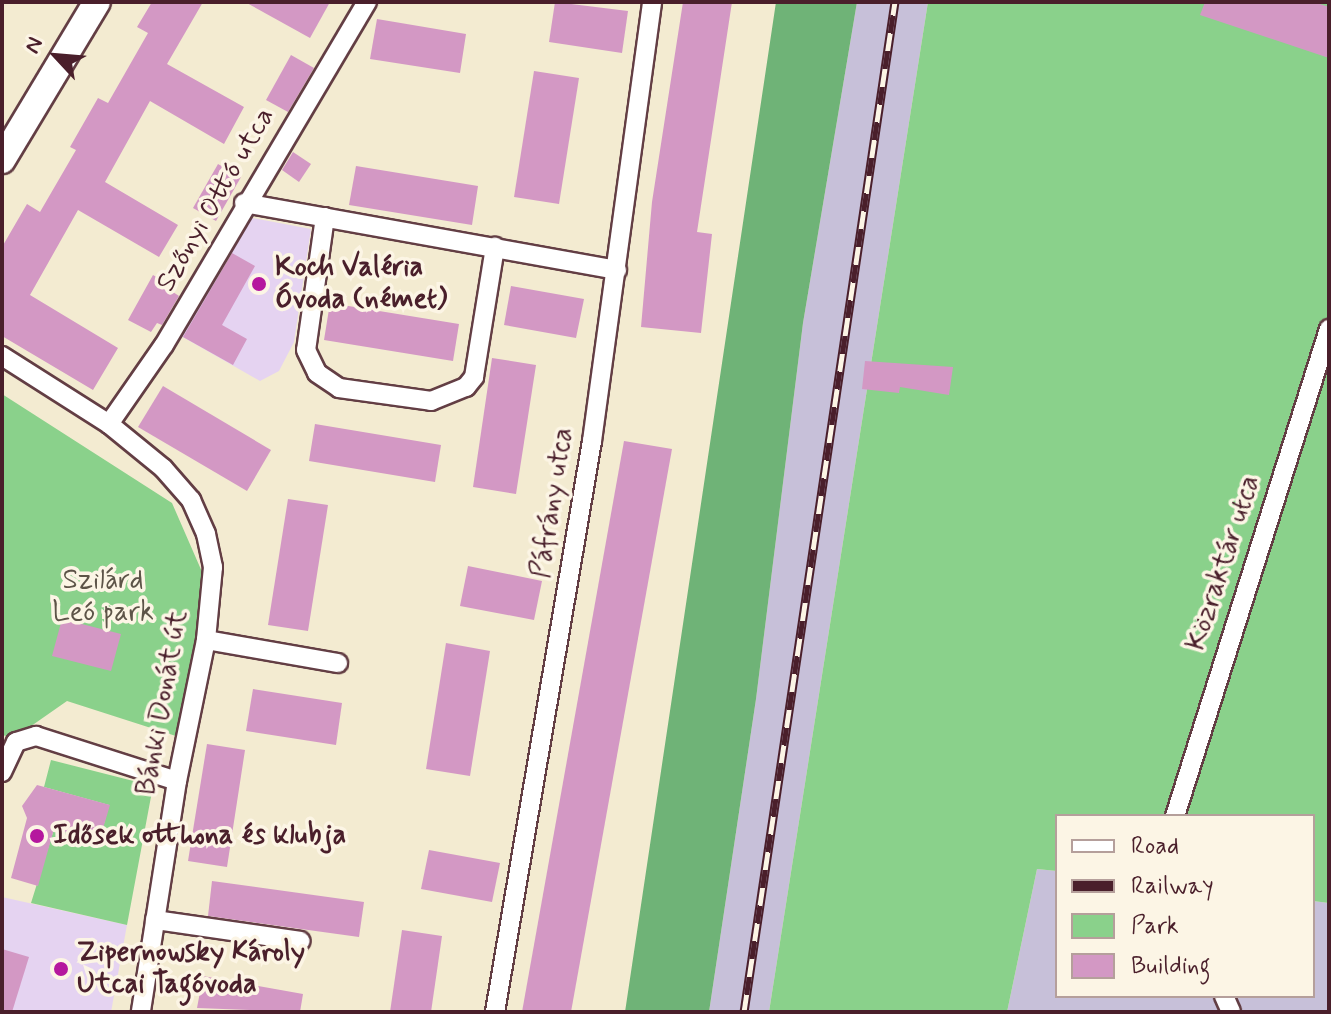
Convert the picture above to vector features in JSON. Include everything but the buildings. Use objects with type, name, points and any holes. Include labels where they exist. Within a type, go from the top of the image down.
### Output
[{"type":"street","points":[[2,160],[97,2]]},
{"type":"street","name":"Szőnyi Ottó utca","points":[[109,424],[164,345],[244,203],[367,2]]},
{"type":"street","name":"Páfrány utca","points":[[495,1012],[617,270],[652,2]]},
{"type":"street","points":[[244,203],[617,270]]},
{"type":"street","points":[[325,217],[306,350],[317,373],[339,388],[431,401],[466,387],[474,377],[495,247]]},
{"type":"street","name":"Közraktár utca","points":[[1176,814],[1329,329]]},
{"type":"street","name":"Bánki Donát út","points":[[2,356],[109,424],[163,468],[191,500],[206,534],[213,567],[206,640],[177,781],[141,1012]]},
{"type":"street","points":[[206,640],[338,663]]},
{"type":"street","points":[[2,772],[16,742],[36,736],[177,781]]},
{"type":"street","points":[[155,920],[300,941]]},
{"type":"shaded area","points":[[857,2],[928,2],[769,1012],[709,1012],[756,699],[803,323]]},
{"type":"shaded area","name":"Koch Valéria Óvoda (német)","points":[[252,218],[311,229],[294,342],[279,371],[260,381],[181,336],[232,254],[227,251],[242,224]]},
{"type":"shaded area","points":[[1037,869],[1055,871],[1055,998],[1315,998],[1315,901],[1329,903],[1329,1012],[1007,1012]]},
{"type":"shaded area","name":"Zipernowsky Károly Utcai Tagóvoda","points":[[2,897],[127,925],[111,1012],[2,1012]]},
{"type":"green space","points":[[776,2],[857,2],[803,323],[756,699],[709,1012],[625,1012]]},
{"type":"green space","points":[[928,2],[1329,2],[1329,903],[1315,901],[1315,814],[1055,814],[1055,871],[1037,869],[1007,1012],[769,1012]]},
{"type":"green space","name":"Szilárd Leó park","points":[[2,394],[172,503],[206,581],[179,737],[67,701],[14,738],[2,735]]},
{"type":"green space","points":[[51,760],[153,786],[127,925],[31,903],[54,829],[99,842],[109,805],[44,787]]},
{"type":"railway","points":[[744,1012],[895,2]]},
{"type":"place","name":"Koch Valéria Óvoda (német)","points":[[259,284]]},
{"type":"place","name":"Idősek otthona és klubja","points":[[37,836]]},
{"type":"place","name":"Zipernowsky Károly Utcai Tagóvoda","points":[[61,969]]}]
